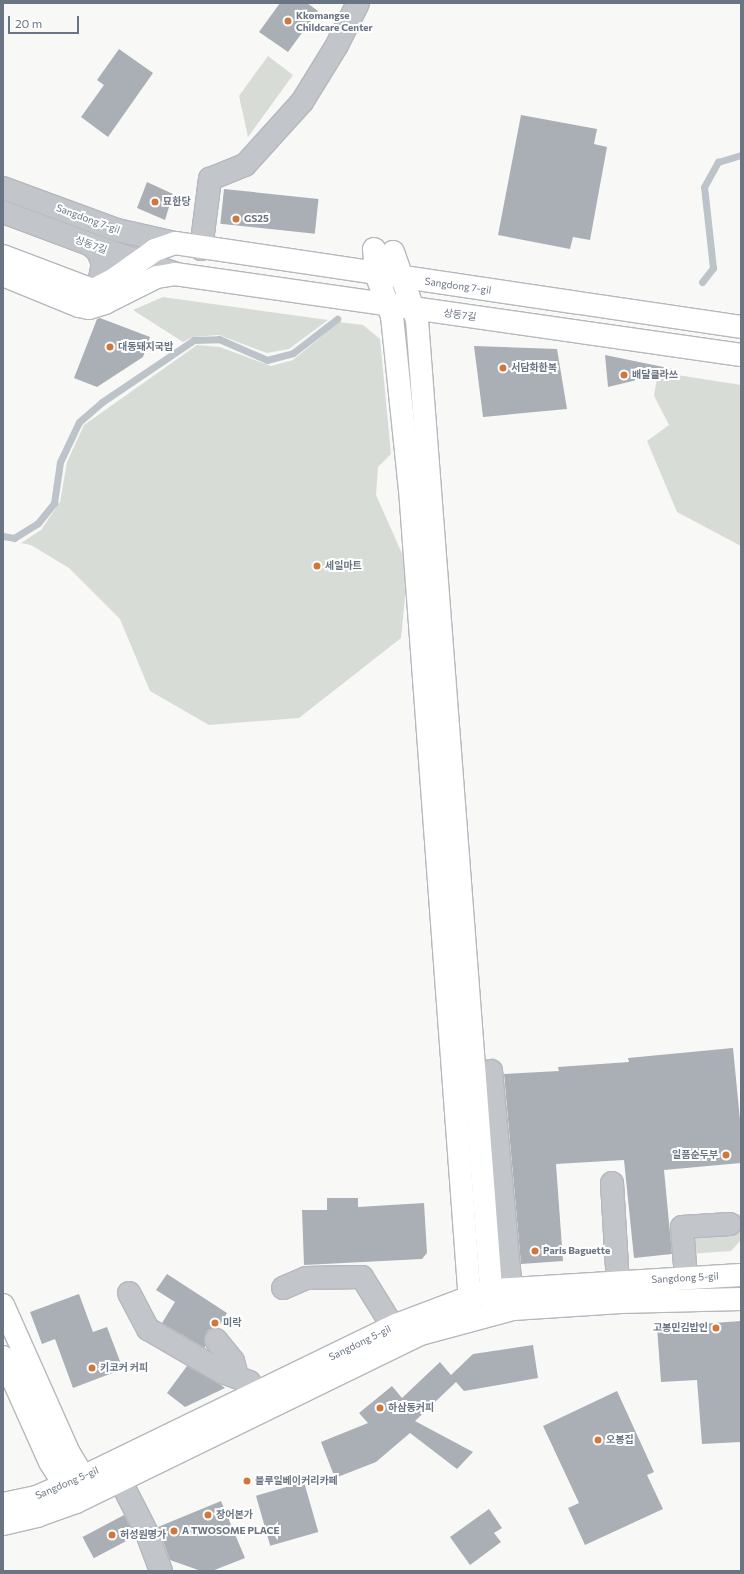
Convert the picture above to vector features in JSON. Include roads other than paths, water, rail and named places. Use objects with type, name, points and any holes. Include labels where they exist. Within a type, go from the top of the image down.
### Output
[{"type":"street","points":[[201,248],[210,179],[245,165],[302,102],[337,45],[358,3]]},
{"type":"street","name":"Sangdong 7-gil","points":[[3,188],[117,230],[201,248],[741,327]]},
{"type":"street","name":"상동7길","points":[[3,212],[138,262],[180,275],[741,354]]},
{"type":"street","points":[[3,275],[85,295],[113,280],[164,246],[175,243]]},
{"type":"street","points":[[85,295],[98,283],[103,263],[97,250],[89,244]]},
{"type":"street","points":[[472,1319],[410,489],[392,316],[376,274],[383,251],[400,278],[415,309],[502,1290]]},
{"type":"street","points":[[3,256],[85,295]]},
{"type":"street","name":"상동7길","points":[[85,295],[89,308],[105,303],[157,278],[180,275]]},
{"type":"street","points":[[491,1071],[502,1290],[494,1314]]},
{"type":"street","points":[[612,1183],[618,1283]]},
{"type":"street","points":[[686,1278],[682,1227],[730,1224]]},
{"type":"street","name":"Sangdong 5-gil","points":[[3,1524],[37,1516],[79,1489],[256,1395],[393,1327],[470,1297],[502,1290],[741,1275]]},
{"type":"street","points":[[283,1288],[306,1278],[362,1277],[393,1327]]},
{"type":"street","points":[[129,1293],[148,1330],[222,1372],[237,1376],[249,1382],[256,1395]]},
{"type":"street","name":"Sangdong 5-gil","points":[[3,1504],[120,1480],[405,1341],[472,1319],[513,1309],[621,1302],[741,1299]]},
{"type":"street","points":[[3,1306],[68,1453],[79,1489]]},
{"type":"street","points":[[216,1340],[233,1361],[237,1376]]},
{"type":"street","points":[[3,1357],[49,1459],[79,1489]]},
{"type":"street","points":[[120,1480],[146,1531],[161,1571]]},
{"type":"waterway","points":[[702,282],[713,268],[704,187],[718,162],[741,155]]},
{"type":"waterway","points":[[3,536],[14,538],[38,523],[54,503],[60,462],[79,422],[102,402],[194,340],[219,339],[267,360],[293,353],[337,319]]},
{"type":"place","name":"Kkomangse Childcare Center","points":[[288,21]]},
{"type":"place","name":"묘한당","points":[[155,202]]},
{"type":"place","name":"GS25","points":[[236,219]]},
{"type":"place","name":"대동돼지국밥","points":[[110,347]]},
{"type":"place","name":"서담화한복","points":[[503,368]]},
{"type":"place","name":"배달클라쓰","points":[[624,375]]},
{"type":"place","name":"세일마트","points":[[317,566]]},
{"type":"place","name":"일품순두부","points":[[726,1155]]},
{"type":"place","name":"Paris Baguette","points":[[535,1251]]},
{"type":"place","name":"미락","points":[[215,1323]]},
{"type":"place","name":"고봉민김밥인","points":[[716,1328]]},
{"type":"place","name":"키코커 커피","points":[[92,1368]]},
{"type":"place","name":"하삼동커피","points":[[380,1408]]},
{"type":"place","name":"오봉집","points":[[598,1440]]},
{"type":"place","name":"블루일베이커리카페","points":[[247,1481]]},
{"type":"place","name":"장어본가","points":[[208,1515]]},
{"type":"place","name":"A TWOSOME PLACE","points":[[174,1531]]},
{"type":"place","name":"허성원명가","points":[[112,1535]]}]
